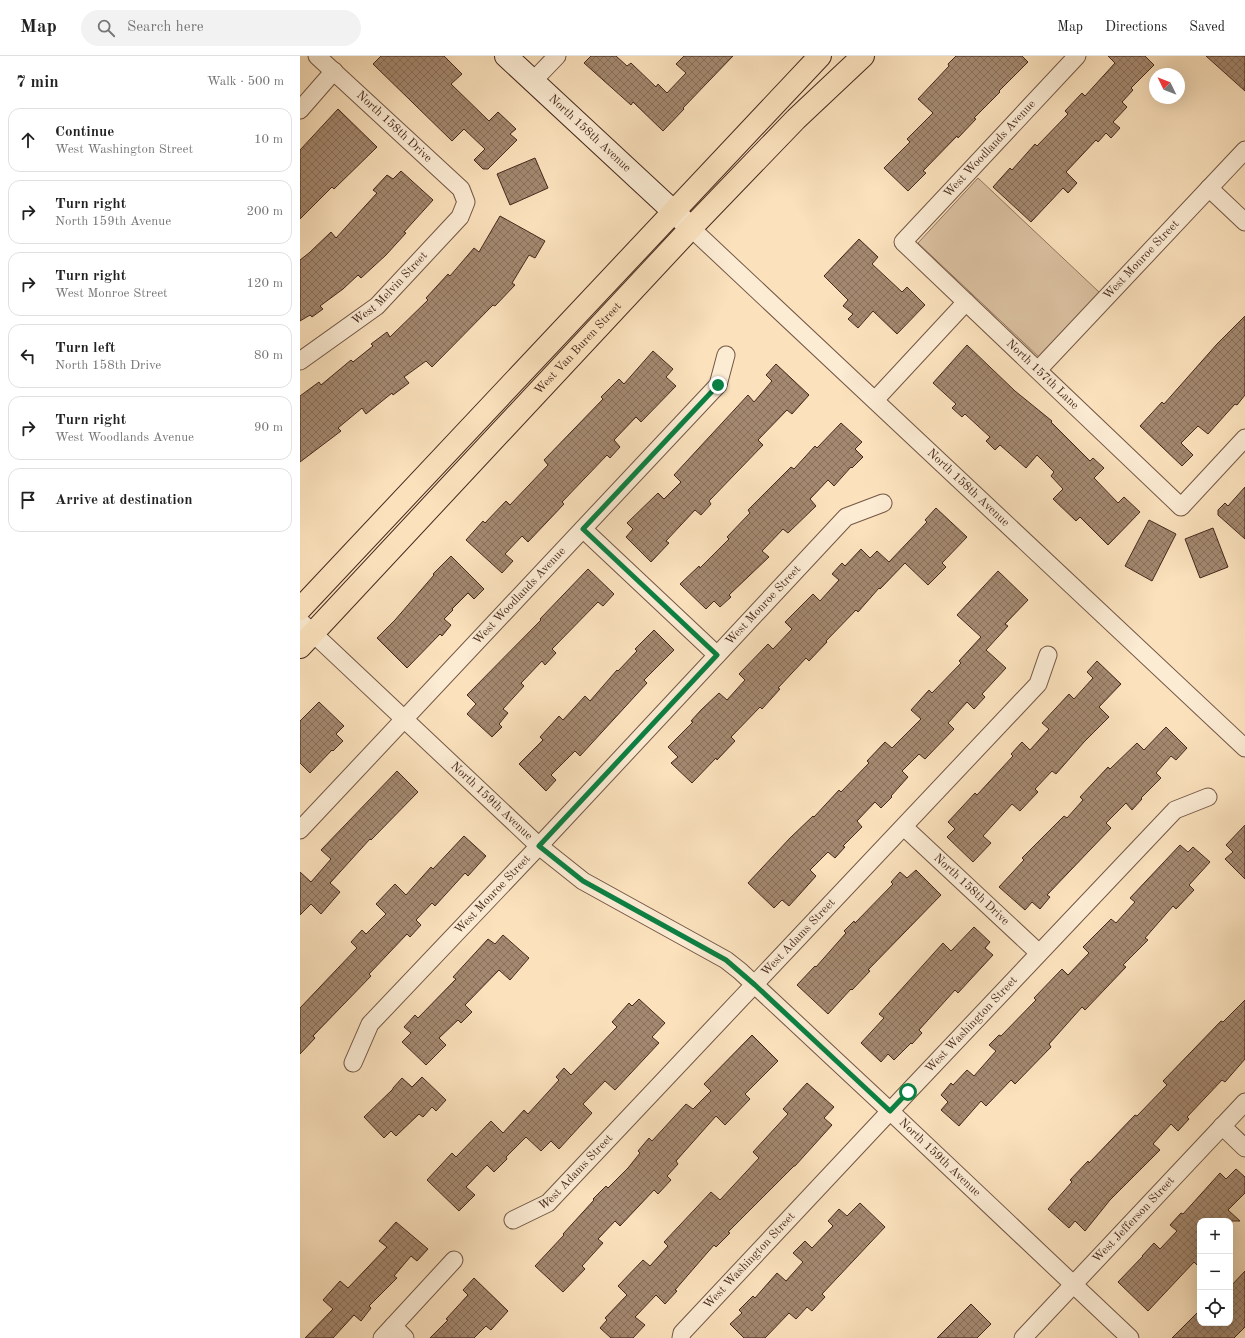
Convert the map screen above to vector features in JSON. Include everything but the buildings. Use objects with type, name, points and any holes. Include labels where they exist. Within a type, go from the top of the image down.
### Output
[{"type":"main road","points":[[300,609],[820,56]]},
{"type":"main road","name":"West Van Buren Street","points":[[304,634],[796,119],[863,56]]},
{"type":"street","name":"North 158th Drive","points":[[317,56],[461,189],[466,202]]},
{"type":"street","name":"North 158th Avenue","points":[[506,56],[1245,748]]},
{"type":"street","points":[[533,81],[557,56]]},
{"type":"street","name":"West Woodlands Avenue","points":[[903,242],[1076,56]]},
{"type":"street","points":[[300,110],[334,71]]},
{"type":"street","name":"West Monroe Street","points":[[1038,370],[1245,150]]},
{"type":"street","points":[[1209,188],[1245,222]]},
{"type":"street","name":"West Melvin Street","points":[[300,361],[377,306],[460,218],[466,202]]},
{"type":"street","name":"North 157th Lane","points":[[903,242],[1181,507],[1245,438]]},
{"type":"street","points":[[875,400],[966,302]]},
{"type":"street","name":"West Woodlands Avenue","points":[[300,830],[718,385],[726,355]]},
{"type":"street","name":"West Monroe Street","points":[[353,1064],[370,1024],[539,846],[846,517],[883,503]]},
{"type":"street","points":[[583,529],[717,655]]},
{"type":"street","name":"North 159th Avenue","points":[[304,634],[404,719],[539,846],[583,881],[726,960],[755,985],[890,1111],[1130,1338]]},
{"type":"street","name":"West Adams Street","points":[[513,1220],[548,1203],[755,985],[1038,684],[1048,655]]},
{"type":"street","name":"West Washington Street","points":[[681,1338],[682,1333],[1175,810],[1208,797]]},
{"type":"street","name":"North 158th Drive","points":[[904,827],[1039,953]]},
{"type":"street","name":"West Jefferson Street","points":[[1023,1338],[1245,1102]]},
{"type":"street","points":[[1222,1126],[1245,1148]]},
{"type":"street","points":[[405,1338],[387,1332],[454,1260]]},
{"type":"shaded area","points":[[978,178],[1099,292],[1040,358],[918,243]]},
{"type":"route","points":[[718,385],[583,529],[717,655],[539,846],[583,881],[726,960],[740,971],[890,1111],[908,1092]]}]
